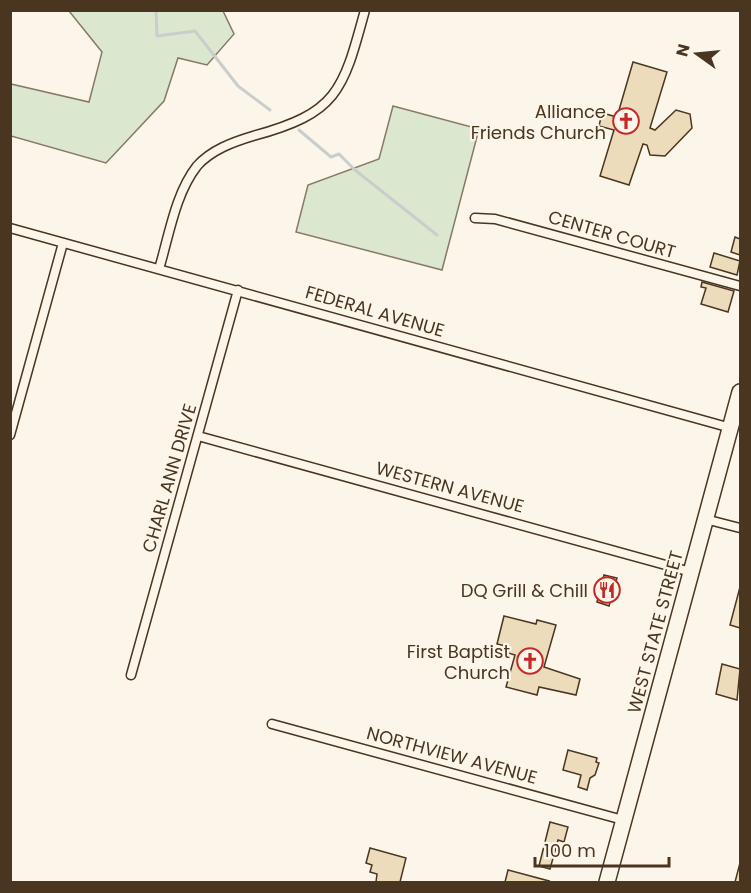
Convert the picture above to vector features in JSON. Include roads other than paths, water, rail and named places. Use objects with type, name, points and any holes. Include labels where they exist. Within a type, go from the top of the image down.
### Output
[{"type":"highway","name":"WEST STATE STREET","points":[[607,882],[741,392]]},
{"type":"street","points":[[159,269],[179,201],[197,166],[232,143],[293,124],[309,115],[335,93],[346,75],[365,10]]},
{"type":"street","name":"CENTER COURT","points":[[475,218],[495,219],[741,286]]},
{"type":"street","name":"FEDERAL AVENUE","points":[[10,228],[730,428]]},
{"type":"street","points":[[10,435],[63,243]]},
{"type":"street","name":"CHARL ANN DRIVE","points":[[131,675],[238,290]]},
{"type":"street","name":"WESTERN AVENUE","points":[[198,436],[692,572]]},
{"type":"street","points":[[705,519],[741,528]]},
{"type":"street","name":"NORTHVIEW AVENUE","points":[[272,724],[623,820]]},
{"type":"waterway","points":[[156,10],[157,36],[195,31],[238,86],[270,110]]},
{"type":"waterway","points":[[299,130],[331,157],[339,154],[355,170],[437,235]]},
{"type":"place","name":"Alliance Friends Church","points":[[626,121]]},
{"type":"place","name":"DQ Grill & Chill","points":[[607,590]]},
{"type":"place","name":"First Baptist Church","points":[[530,661]]}]
